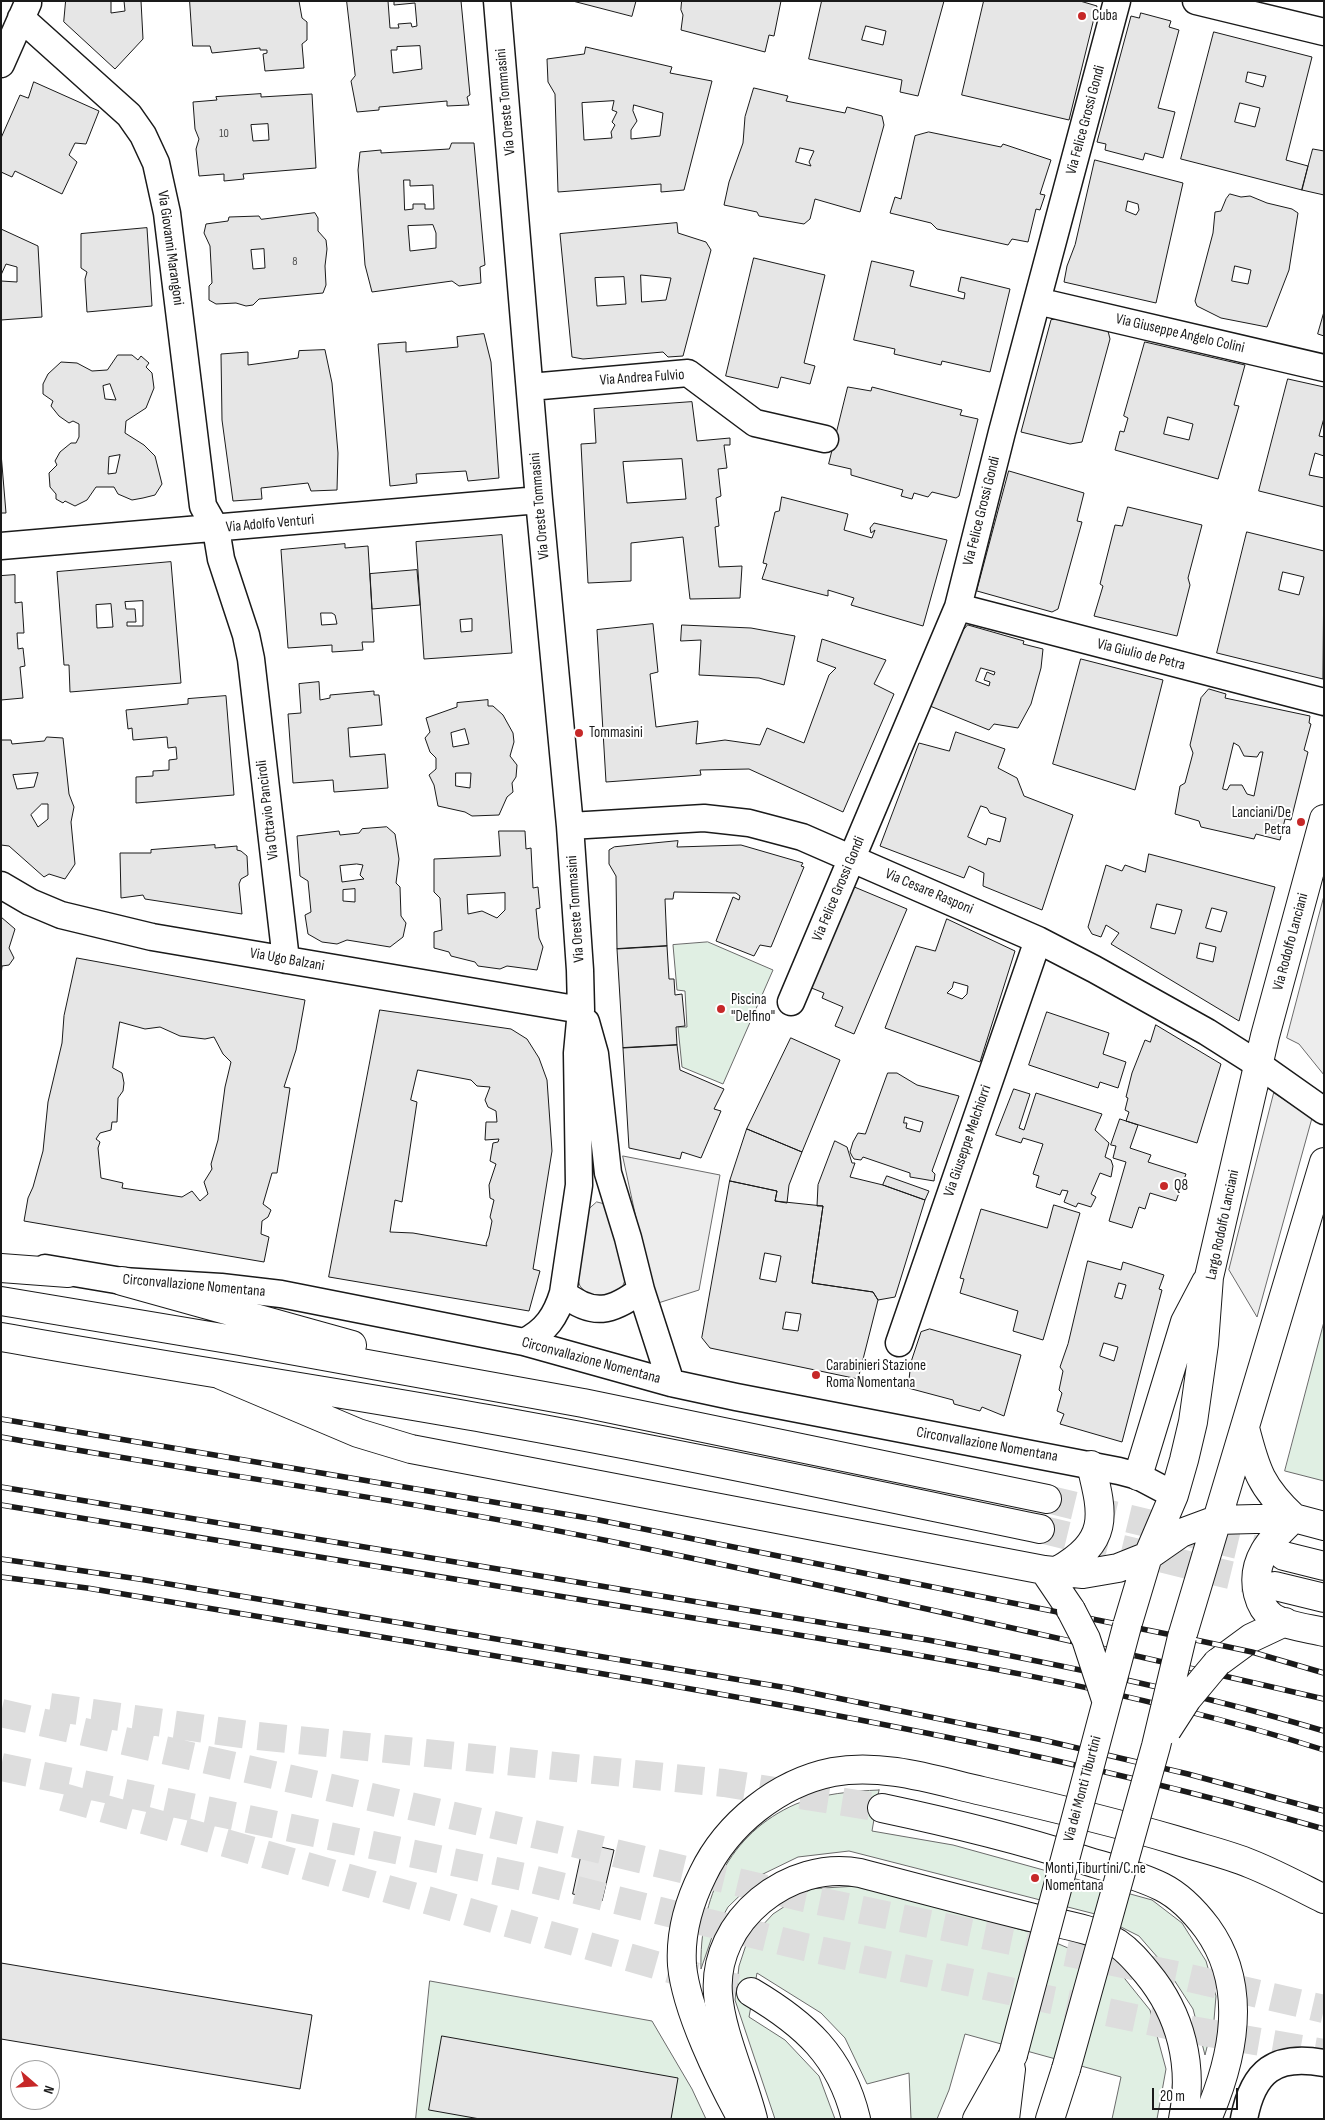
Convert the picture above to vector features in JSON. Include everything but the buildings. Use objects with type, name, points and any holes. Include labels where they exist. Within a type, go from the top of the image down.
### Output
[{"type":"main road","name":"Via Rodolfo Lanciani","points":[[1259,1065],[1324,819]]},
{"type":"main road","name":"Largo Rodolfo Lanciani","points":[[1174,1495],[1190,1436],[1198,1394],[1208,1307],[1209,1277],[1259,1065]]},
{"type":"main road","points":[[1050,2119],[1066,2069],[1156,1746],[1182,1637],[1324,1162]]},
{"type":"main road","points":[[1,1268],[68,1273]]},
{"type":"main road","points":[[1138,1476],[1185,1322],[1209,1277]]},
{"type":"main road","points":[[122,1281],[518,1392]]},
{"type":"main road","points":[[1,1300],[518,1392],[1047,1499]]},
{"type":"main road","points":[[8,1340],[221,1376],[355,1396],[674,1453],[1040,1529]]},
{"type":"main road","points":[[221,1376],[358,1433],[411,1449],[1050,1570],[1082,1574],[1126,1566],[1148,1556],[1182,1533],[1216,1520],[1294,1518],[1324,1526]]},
{"type":"main road","points":[[1245,1428],[1260,1479],[1279,1504],[1294,1518]]},
{"type":"main road","points":[[1050,1570],[1087,1550],[1099,1528],[1100,1507],[1091,1464]]},
{"type":"main road","points":[[1174,1495],[1216,1520]]},
{"type":"main road","name":"Via dei Monti Tiburtini","points":[[1005,2119],[1013,2055],[1106,1700],[1148,1556],[1174,1495]]},
{"type":"main road","points":[[1294,1518],[1268,1545],[1259,1562],[1255,1580],[1259,1600],[1272,1617],[1324,1632]]},
{"type":"main road","points":[[1284,1556],[1324,1566]]},
{"type":"main road","points":[[1050,1570],[1082,1631],[1106,1700]]},
{"type":"main road","points":[[1275,1586],[1324,1598]]},
{"type":"main road","points":[[1156,1746],[1187,1699],[1217,1663],[1252,1638],[1285,1622]]},
{"type":"main road","points":[[742,2119],[724,2085],[694,2008],[682,1967],[684,1932],[692,1896],[708,1864],[724,1841],[745,1818],[764,1804],[782,1792],[810,1779],[843,1771],[887,1771],[1100,1818],[1250,1864],[1324,1899]]},
{"type":"main road","points":[[882,1808],[994,1832],[1124,1873],[1163,1888],[1190,1908],[1217,1944],[1231,1978],[1233,1993],[1233,2025],[1230,2050],[1224,2074],[1207,2119]]},
{"type":"main road","points":[[753,2119],[723,2019],[718,1995],[719,1970],[723,1956],[742,1919],[766,1896],[793,1879],[821,1871],[840,1870],[860,1873],[1069,1927],[1117,1943],[1137,1961],[1152,1979],[1170,2007],[1181,2033],[1186,2072],[1186,2097],[1183,2119]]},
{"type":"main road","points":[[751,1992],[787,2015],[824,2049],[844,2081],[856,2119]]},
{"type":"main road","points":[[977,2119],[1013,2055]]},
{"type":"main road","points":[[1063,2119],[1066,2069]]},
{"type":"street","name":"Via Oreste Tommasini","points":[[497,1],[539,500],[570,826],[582,1010],[577,1054],[579,1171],[563,1293],[559,1308],[550,1322],[542,1332],[524,1342]]},
{"type":"street","name":"Via Felice Grossi Gondi","points":[[791,1002],[958,607],[1037,301],[1118,1]]},
{"type":"street","points":[[1196,1],[1324,32]]},
{"type":"street","points":[[1,64],[25,10]]},
{"type":"street","name":"Via Giovanni Marangoni","points":[[25,10],[129,116],[143,135],[156,164],[167,213],[203,506],[216,529]]},
{"type":"street","name":"Via Giuseppe Angelo Colini","points":[[1037,301],[1324,368]]},
{"type":"street","name":"Via Andrea Fulvio","points":[[530,386],[688,373],[754,423],[825,439]]},
{"type":"street","name":"Via Adolfo Venturi","points":[[1,546],[539,500]]},
{"type":"street","name":"Via Ottavio Panciroli","points":[[216,529],[221,559],[246,635],[251,659],[286,960]]},
{"type":"street","name":"Via Giulio de Petra","points":[[958,607],[1324,702]]},
{"type":"street","name":"Via Cesare Rasponi","points":[[570,826],[692,818],[722,819],[787,832],[1038,940],[1191,1023],[1259,1065]]},
{"type":"street","name":"Via Ugo Balzani","points":[[1,885],[45,909],[77,920],[152,937],[582,1010]]},
{"type":"street","name":"Via Giuseppe Melchiorri","points":[[899,1342],[1038,940]]},
{"type":"street","name":"Via Oreste Tommasini","points":[[582,1010],[595,1054],[608,1173],[628,1238],[640,1290],[672,1382]]},
{"type":"street","points":[[1259,1065],[1324,1111]]},
{"type":"street","name":"Circonvallazione Nomentana","points":[[1,1259],[68,1273],[122,1281],[250,1289],[524,1342],[672,1382],[895,1429],[1091,1464],[1138,1476],[1174,1495]]},
{"type":"street","points":[[563,1293],[582,1306],[594,1310],[621,1304],[640,1290]]},
{"type":"street","points":[[1246,2110],[1252,2089],[1271,2068],[1290,2061],[1324,2063]]},
{"type":"green space","name":"Piscina \"Delfino\"","points":[[708,942],[773,970],[723,1084],[682,1067],[678,1027],[687,1027],[685,991],[677,990],[673,945]]},
{"type":"green space","points":[[1324,1322],[1324,1481],[1285,1471]]},
{"type":"green space","points":[[879,1790],[872,1831],[953,1845],[1152,1900],[1182,1923],[1206,1961],[1216,1996],[1214,2020],[1205,2055],[1193,2009],[1165,1966],[1139,1936],[1095,1914],[849,1851],[798,1857],[761,1875],[728,1907],[713,1934],[701,1969],[702,1943],[706,1918],[713,1894],[723,1871],[736,1850],[753,1832],[773,1817],[805,1801],[837,1794]]},
{"type":"green space","points":[[859,1886],[1033,1933],[1117,1969],[1150,2010],[1166,2069],[1157,2119],[1112,2119],[1121,2077],[965,2034],[949,2090],[937,2119],[911,2119],[909,2073],[867,2084],[845,2038],[821,2013],[757,1973],[749,2017],[785,2040],[819,2076],[835,2119],[775,2119],[735,2000],[739,1966],[747,1942],[773,1914],[811,1889]]},
{"type":"green space","points":[[430,1981],[652,2021],[692,2089],[706,2119],[416,2119]]},
{"type":"shaded area","points":[[1324,896],[1324,1075],[1299,1044],[1287,1038]]},
{"type":"shaded area","points":[[1274,1093],[1312,1118],[1257,1317],[1229,1270]]},
{"type":"shaded area","points":[[623,1156],[720,1175],[699,1290],[655,1304]]},
{"type":"shaded area","points":[[597,1202],[605,1204],[609,1209],[625,1280],[622,1288],[608,1297],[588,1295],[580,1286],[577,1277],[589,1209]]},
{"type":"tunnel","points":[[1047,1499],[1284,1556]]},
{"type":"tunnel","points":[[1040,1529],[1275,1586]]},
{"type":"tunnel","points":[[50,1707],[248,1735],[724,1783],[882,1808]]},
{"type":"tunnel","points":[[1,1713],[573,1843],[804,1898],[1181,1976],[1324,2009]]},
{"type":"tunnel","points":[[1,1767],[524,1877],[805,1947],[1186,2029],[1324,2053]]},
{"type":"tunnel","points":[[63,1797],[751,1992]]},
{"type":"railway","points":[[1,1419],[594,1519],[1182,1637],[1252,1652],[1324,1673]]},
{"type":"railway","points":[[1,1437],[382,1500],[609,1541],[967,1618],[1324,1699]]},
{"type":"railway","points":[[1,1487],[928,1640],[1128,1680],[1324,1731]]},
{"type":"railway","points":[[1,1505],[921,1655],[1002,1670],[1164,1706],[1244,1726],[1324,1750]]},
{"type":"railway","points":[[1,1559],[139,1579],[788,1688],[1043,1740],[1188,1774],[1324,1811]]},
{"type":"railway","points":[[1,1577],[87,1588],[653,1682],[846,1717],[942,1736],[1134,1779],[1324,1829]]},
{"type":"place","name":"Cuba","points":[[1082,16]]},
{"type":"place","name":"Tommasini","points":[[579,733]]},
{"type":"place","name":"Lanciani/De Petra","points":[[1301,822]]},
{"type":"place","name":"Piscina \"Delfino\"","points":[[721,1009]]},
{"type":"place","name":"Q8","points":[[1164,1186]]},
{"type":"place","name":"Carabinieri Stazione Roma Nomentana","points":[[816,1375]]},
{"type":"place","name":"Monti Tiburtini/C.ne Nomentana","points":[[1035,1878]]}]
